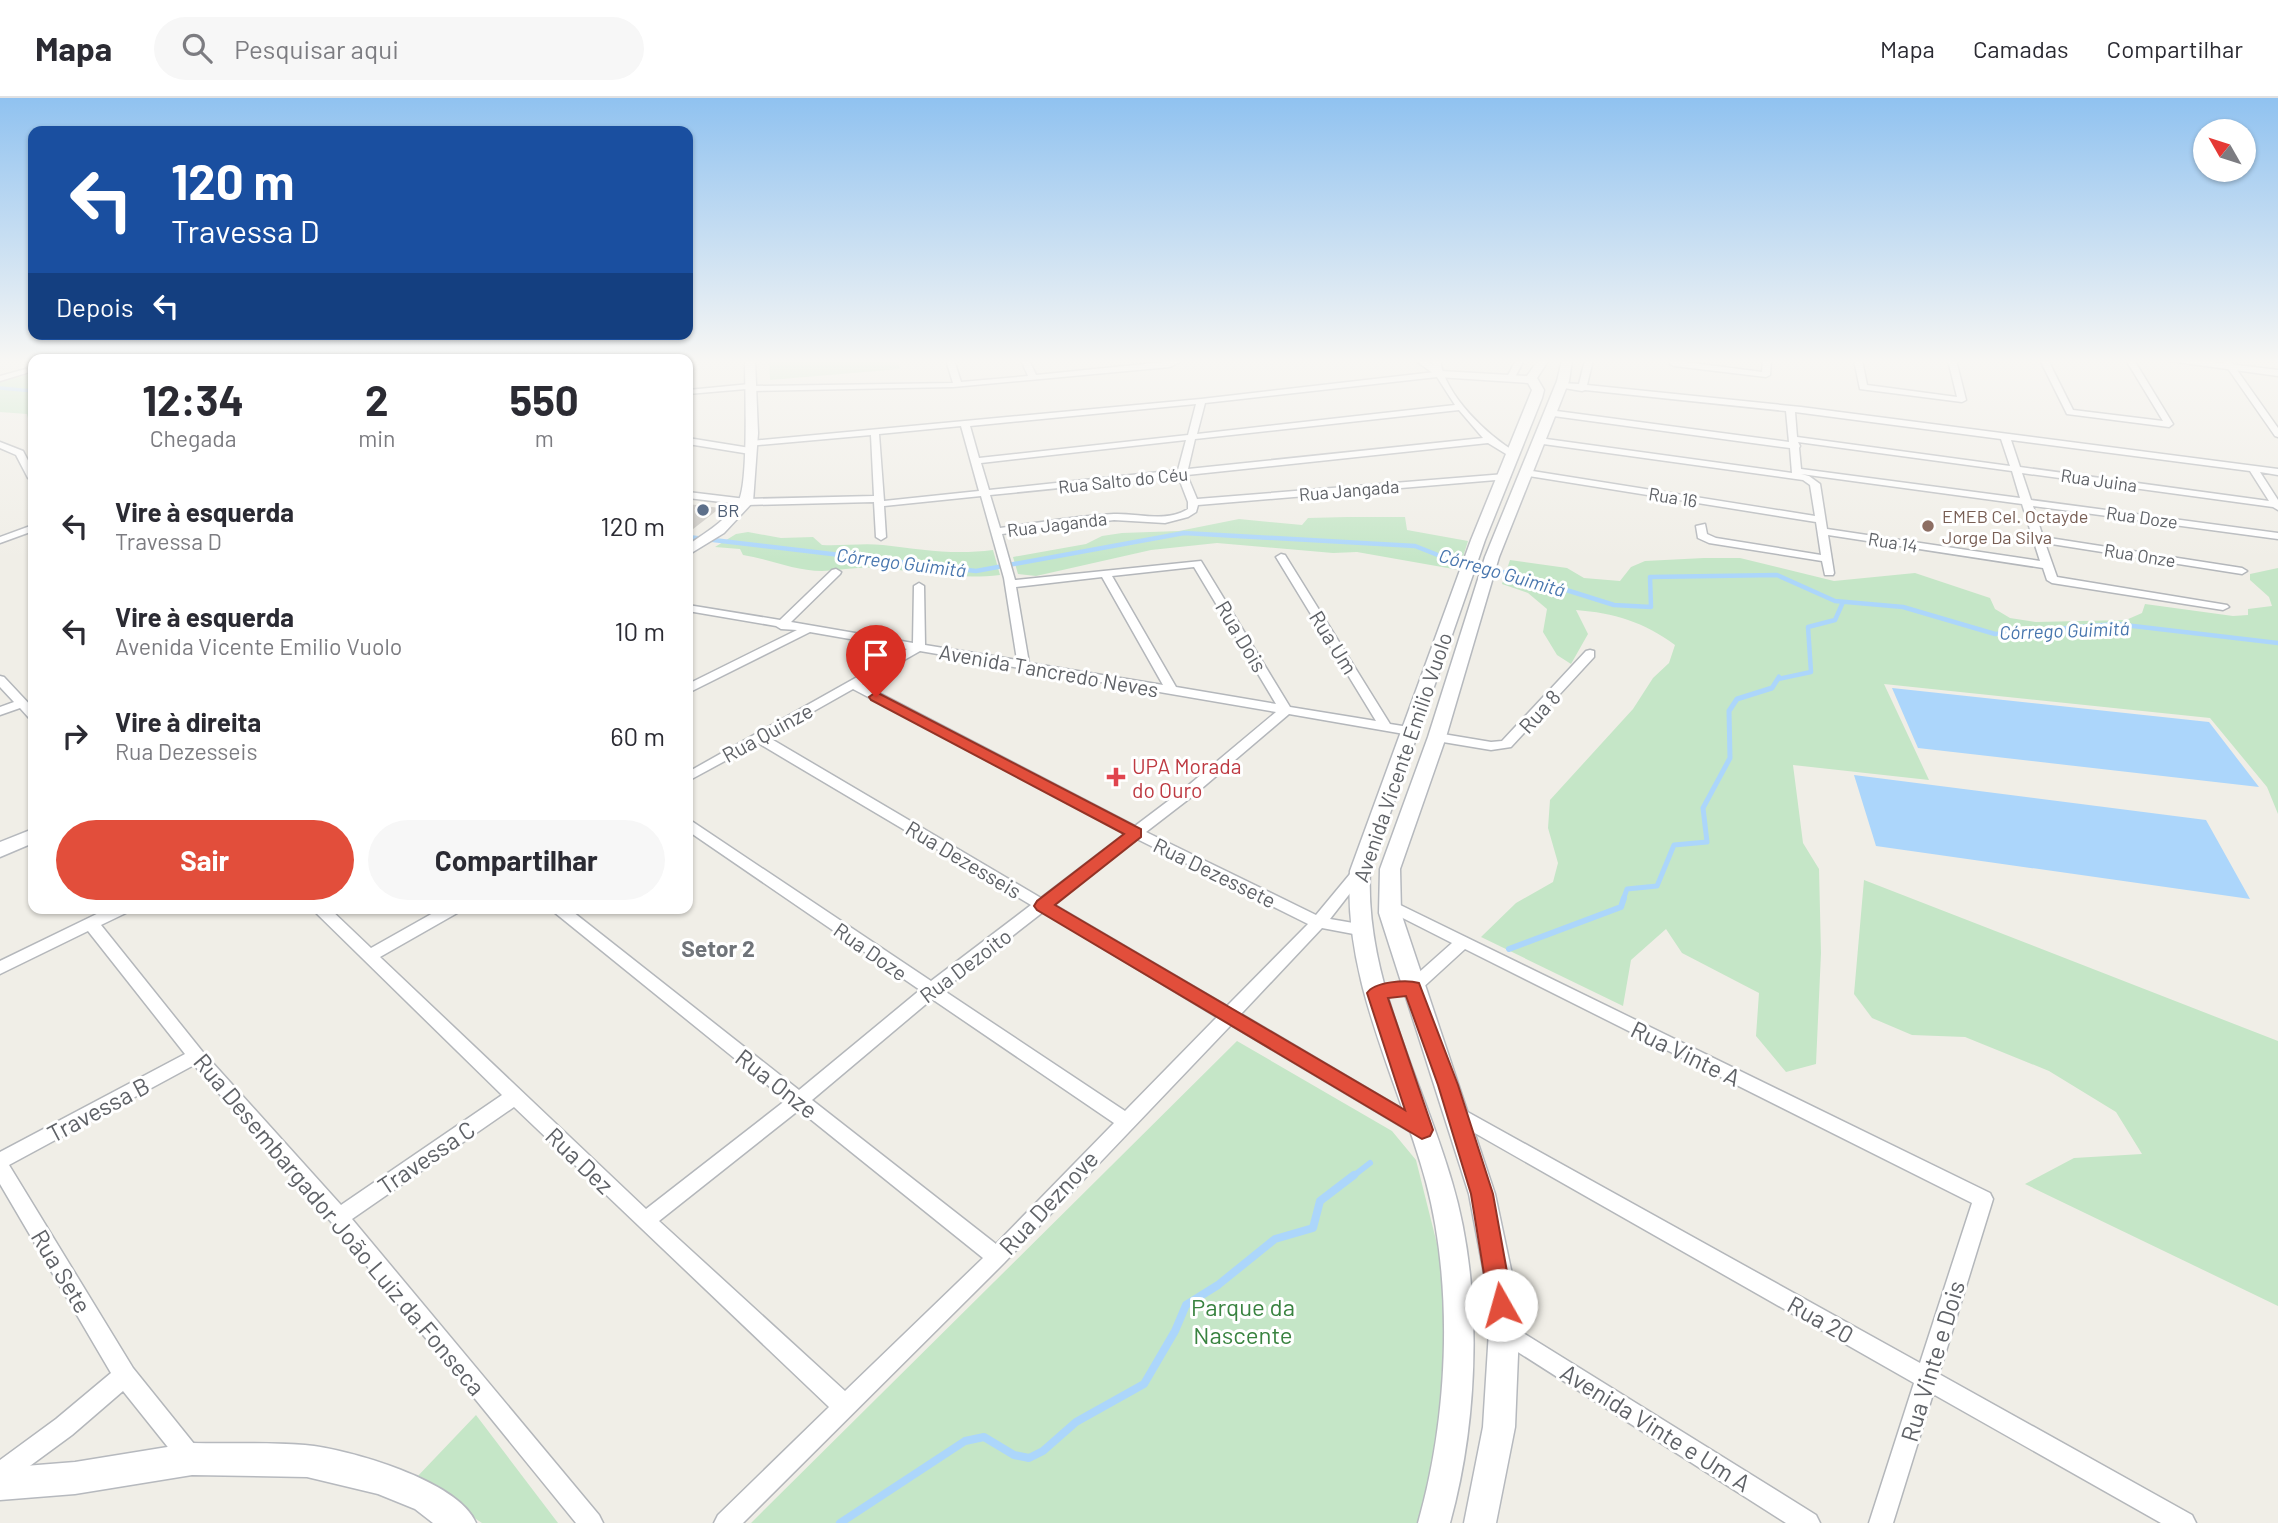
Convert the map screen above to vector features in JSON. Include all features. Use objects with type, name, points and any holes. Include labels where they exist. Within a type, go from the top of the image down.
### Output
[{"type":"main road","points":[[694,548],[719,530],[746,502],[751,426]]},
{"type":"main road","name":"Avenida Vicente Emilio Vuolo","points":[[1480,1523],[1499,1427],[1504,1331],[1499,1279],[1482,1194],[1458,1115],[1412,988],[1390,905],[1390,869],[1437,737],[1473,583],[1474,553],[1525,426]]},
{"type":"main road","name":"Avenida Vicente Emilio Vuolo","points":[[1434,1523],[1449,1446],[1460,1341],[1455,1259],[1439,1183],[1376,993],[1359,929],[1356,894],[1398,729],[1473,583],[1492,557],[1544,426]]},
{"type":"main road","points":[[0,850],[28,837]]},
{"type":"main road","points":[[0,1484],[75,1478],[192,1459],[307,1461],[378,1478],[426,1498],[460,1523]]},
{"type":"street","points":[[693,442],[751,448],[940,426]]},
{"type":"street","points":[[966,426],[1010,581],[1024,666]]},
{"type":"street","points":[[1193,502],[1182,474],[1194,426]]},
{"type":"street","points":[[975,461],[1273,426]]},
{"type":"street","points":[[1479,426],[1490,440],[1514,455]]},
{"type":"street","name":"Rua Juina","points":[[1664,426],[2015,468],[2277,506]]},
{"type":"street","points":[[1793,426],[1797,474]]},
{"type":"street","points":[[1929,426],[2278,472]]},
{"type":"street","points":[[875,433],[881,537]]},
{"type":"street","points":[[2005,436],[2047,565]]},
{"type":"street","name":"Rua Salto do Céu","points":[[693,496],[746,502],[880,502],[986,494],[1490,440]]},
{"type":"street","name":"Rua Doze","points":[[1539,441],[2026,501],[2278,536]]},
{"type":"street","points":[[0,445],[20,453],[28,468]]},
{"type":"street","points":[[2253,469],[2277,506]]},
{"type":"street","name":"Rua 16","points":[[1525,473],[1822,526]]},
{"type":"street","name":"Rua Doze","points":[[1797,474],[1815,484],[1822,526]]},
{"type":"street","name":"Rua Jangada","points":[[1193,502],[1504,477]]},
{"type":"street","name":"Rua Jaganda","points":[[996,532],[1118,517],[1150,520],[1184,517],[1193,510],[1193,502]]},
{"type":"street","points":[[1701,526],[1702,536],[1713,541],[1827,559]]},
{"type":"street","points":[[1822,526],[1829,572]]},
{"type":"street","name":"Rua 14","points":[[1822,526],[2047,565]]},
{"type":"street","points":[[2,540],[28,530]]},
{"type":"street","name":"Rua Onze","points":[[2039,540],[2242,571]]},
{"type":"street","name":"Rua Um","points":[[1281,556],[1398,729]]},
{"type":"street","name":"Rua Dois","points":[[1106,573],[1197,563],[1286,710]]},
{"type":"street","name":"Rua Onze","points":[[2047,565],[2052,580],[2223,607]]},
{"type":"street","points":[[782,626],[836,572]]},
{"type":"street","points":[[1010,581],[1106,573],[1172,691]]},
{"type":"street","points":[[919,586],[919,647]]},
{"type":"street","name":"Avenida Tancredo Neves","points":[[693,609],[1398,729]]},
{"type":"street","points":[[693,616],[702,611]]},
{"type":"street","points":[[693,686],[808,629]]},
{"type":"street","name":"Rua Quinze","points":[[693,774],[919,647]]},
{"type":"street","name":"Rua 8","points":[[1437,737],[1491,746],[1506,744],[1590,654]]},
{"type":"street","points":[[0,680],[28,710]]},
{"type":"street","name":"Rua Dezessete","points":[[852,684],[1136,833],[1319,922],[1359,929]]},
{"type":"street","points":[[0,711],[22,703]]},
{"type":"street","name":"Rua Dezoito","points":[[645,1221],[799,1100],[930,991],[1136,833],[1286,710]]},
{"type":"street","name":"Rua Dezesseis","points":[[758,737],[1422,1130]]},
{"type":"street","name":"Rua Doze","points":[[693,828],[1125,1121]]},
{"type":"street","name":"Rua Deznove","points":[[726,1523],[997,1257],[1319,922],[1360,871]]},
{"type":"street","name":"Rua Vinte A","points":[[1390,905],[1983,1199]]},
{"type":"street","points":[[0,968],[111,914]]},
{"type":"street","name":"Rua Dez","points":[[325,914],[514,1097],[845,1407]]},
{"type":"street","points":[[370,956],[444,914]]},
{"type":"street","name":"Rua Onze","points":[[564,914],[997,1257]]},
{"type":"street","name":"Rua Desembargador João Luiz da Fonseca","points":[[92,924],[196,1056],[339,1217],[591,1523]]},
{"type":"street","points":[[1376,993],[1412,988],[1462,943]]},
{"type":"street","name":"Travessa B","points":[[0,1161],[196,1056]]},
{"type":"street","name":"Travessa C","points":[[339,1217],[514,1097]]},
{"type":"street","name":"Rua 20","points":[[1458,1115],[2184,1523]]},
{"type":"street","name":"Rua Sete","points":[[0,1167],[125,1376],[192,1459]]},
{"type":"street","name":"Rua Vinte e Dois","points":[[1881,1523],[1983,1199]]},
{"type":"street","name":"Avenida Vinte e Um A","points":[[1504,1331],[1808,1523]]},
{"type":"street","points":[[0,1474],[64,1427],[125,1376]]},
{"type":"green space","points":[[1405,517],[1407,530],[1468,541],[1459,570],[1357,552],[1333,553],[1217,543],[1151,550],[1036,576],[1018,574],[1013,557],[1086,544],[1102,536],[1122,533],[1179,531],[1239,519],[1302,525],[1308,518]]},
{"type":"green space","points":[[748,532],[781,538],[813,537],[822,545],[875,544],[952,552],[993,550],[1000,575],[955,576],[874,568],[822,571],[743,555],[740,549],[715,547],[736,534]]},
{"type":"green space","points":[[1740,558],[1834,581],[1915,573],[1990,598],[1995,609],[2010,618],[2036,622],[2126,620],[2142,613],[2145,604],[2233,616],[2248,615],[2248,609],[2272,606],[2269,597],[2250,580],[2250,574],[2278,568],[2278,814],[2267,787],[2210,718],[1884,684],[1929,780],[1793,765],[1803,843],[1819,869],[1821,953],[1816,1064],[1786,1072],[1756,1036],[1759,993],[1682,953],[1666,929],[1631,960],[1623,1006],[1481,937],[1516,903],[1553,882],[1558,863],[1548,828],[1550,800],[1633,709],[1653,678],[1669,663],[1675,645],[1652,630],[1628,620],[1576,610],[1588,634],[1571,664],[1557,655],[1543,632],[1547,609],[1528,593],[1502,584],[1510,560],[1567,568],[1584,578],[1620,581],[1631,567],[1645,561]]},
{"type":"green space","points":[[1864,880],[2278,1041],[2278,1306],[2025,1184],[2074,1158],[2142,1154],[2116,1112],[2049,1071],[1965,1037],[1912,1035],[1872,1018],[1854,994]]},
{"type":"green space","name":"Parque da Nascente","points":[[1237,1041],[1392,1131],[1416,1160],[1447,1284],[1446,1387],[1420,1523],[751,1523]]},
{"type":"green space","points":[[476,1415],[558,1523],[482,1523],[415,1479]]},
{"type":"water","points":[[1892,688],[2209,722],[2259,787],[1918,748]]},
{"type":"water","points":[[1854,775],[2206,820],[2250,899],[1876,846]]},
{"type":"building","points":[[693,505],[720,508],[693,529]]},
{"type":"waterway","name":"Córrego Guimitá","points":[[693,538],[976,571],[1184,533],[1415,546],[1453,561],[1525,577],[1614,605],[1651,607],[1650,577],[1777,575],[1835,601],[1903,607],[1995,634],[2116,624],[2278,643]]},
{"type":"waterway","points":[[1778,679],[1811,672],[1808,627],[1835,620],[1843,602]]},
{"type":"waterway","points":[[1623,900],[1627,889],[1657,886],[1674,845],[1707,842],[1703,808],[1730,758],[1729,711],[1737,699],[1772,688],[1779,677]]},
{"type":"waterway","points":[[1509,949],[1621,907],[1624,898]]},
{"type":"waterway","points":[[1352,1177],[1370,1163]]},
{"type":"waterway","points":[[840,1523],[965,1441],[984,1437],[1014,1455],[1029,1458],[1043,1451],[1076,1422],[1144,1384],[1175,1331],[1186,1305],[1218,1285],[1275,1239],[1313,1228],[1320,1201],[1354,1175]]},
{"type":"place","name":"BR","points":[[703,510]]},
{"type":"place","name":"EMEB Cel. Octayde Jorge Da Silva","points":[[1928,526]]},
{"type":"place","name":"UPA Morada do Ouro","points":[[1116,777]]},
{"type":"district","name":"Setor 2","points":[[718,948]]},
{"type":"route","points":[[876,697],[1136,833],[1043,906],[1422,1130],[1376,993],[1412,988],[1448,1085],[1482,1194],[1499,1279],[1501,1305]]}]
